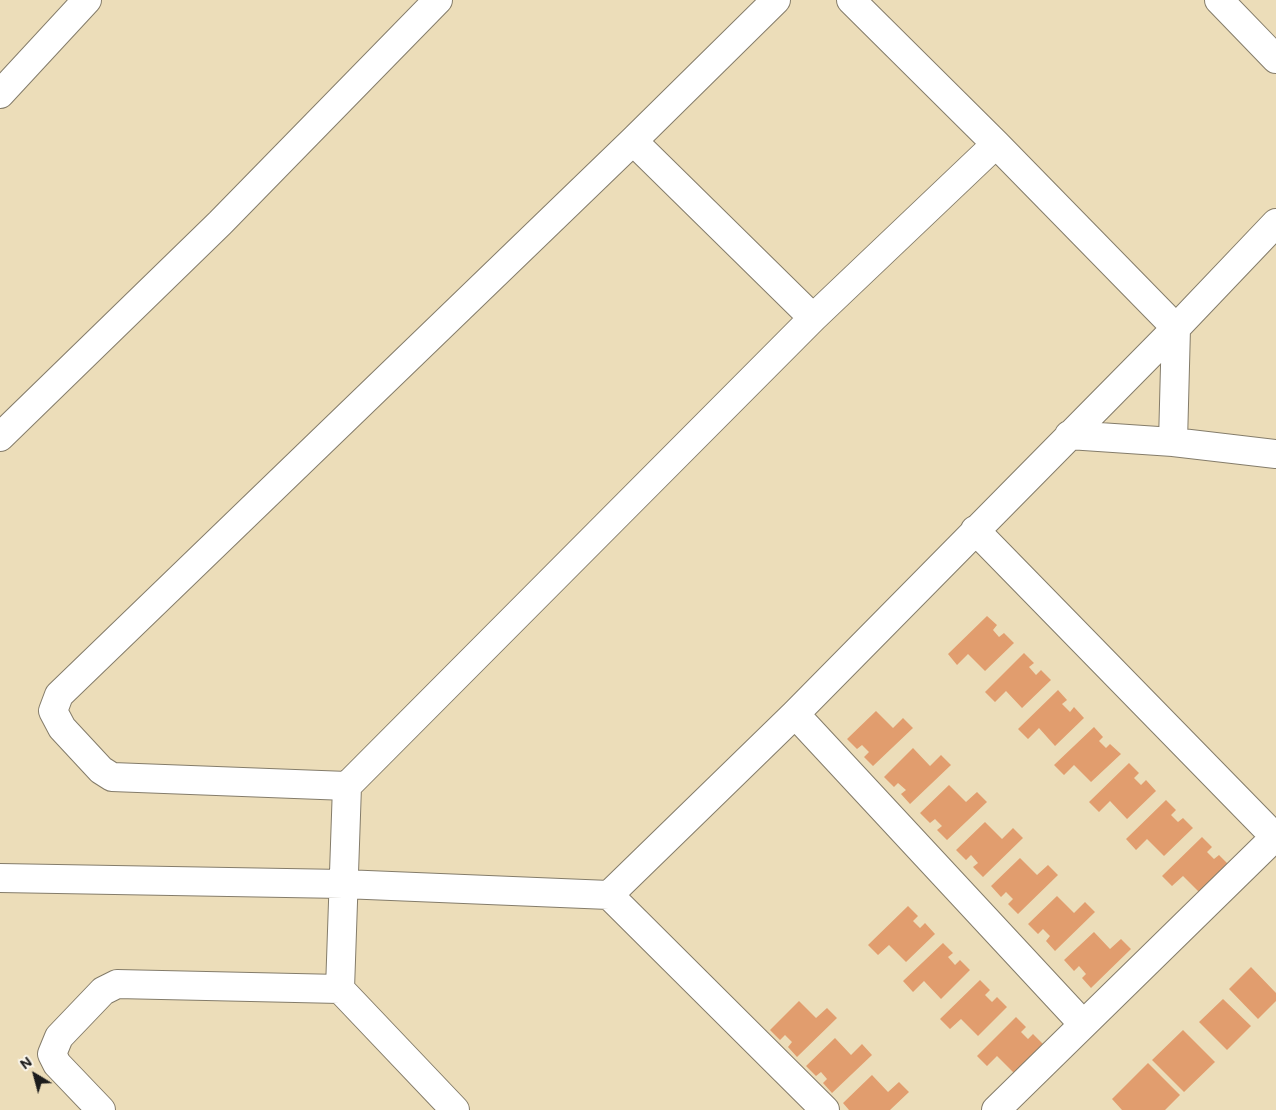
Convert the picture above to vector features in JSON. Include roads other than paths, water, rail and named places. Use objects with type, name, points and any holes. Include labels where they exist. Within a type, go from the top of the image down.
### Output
[{"type":"street","points":[[0,94],[87,0]]},
{"type":"street","points":[[0,437],[220,223],[438,0]]},
{"type":"street","points":[[348,786],[112,777],[101,770],[62,728],[53,711],[59,694],[633,141],[776,0]]},
{"type":"street","points":[[851,0],[996,144],[1176,328],[1173,442]]},
{"type":"street","points":[[1219,0],[1276,59]]},
{"type":"street","points":[[633,141],[814,318]]},
{"type":"street","points":[[455,1110],[340,988],[348,786],[814,318],[996,144]]},
{"type":"street","points":[[609,895],[795,714],[1176,328],[1276,223]]},
{"type":"street","points":[[1069,435],[1173,442],[1276,454]]},
{"type":"street","points":[[975,530],[1275,836],[996,1110]]},
{"type":"street","points":[[795,714],[1082,1024]]},
{"type":"street","points":[[0,878],[343,884],[609,895],[825,1110]]},
{"type":"street","points":[[101,1110],[57,1064],[52,1054],[59,1037],[103,991],[118,984],[340,988]]}]
